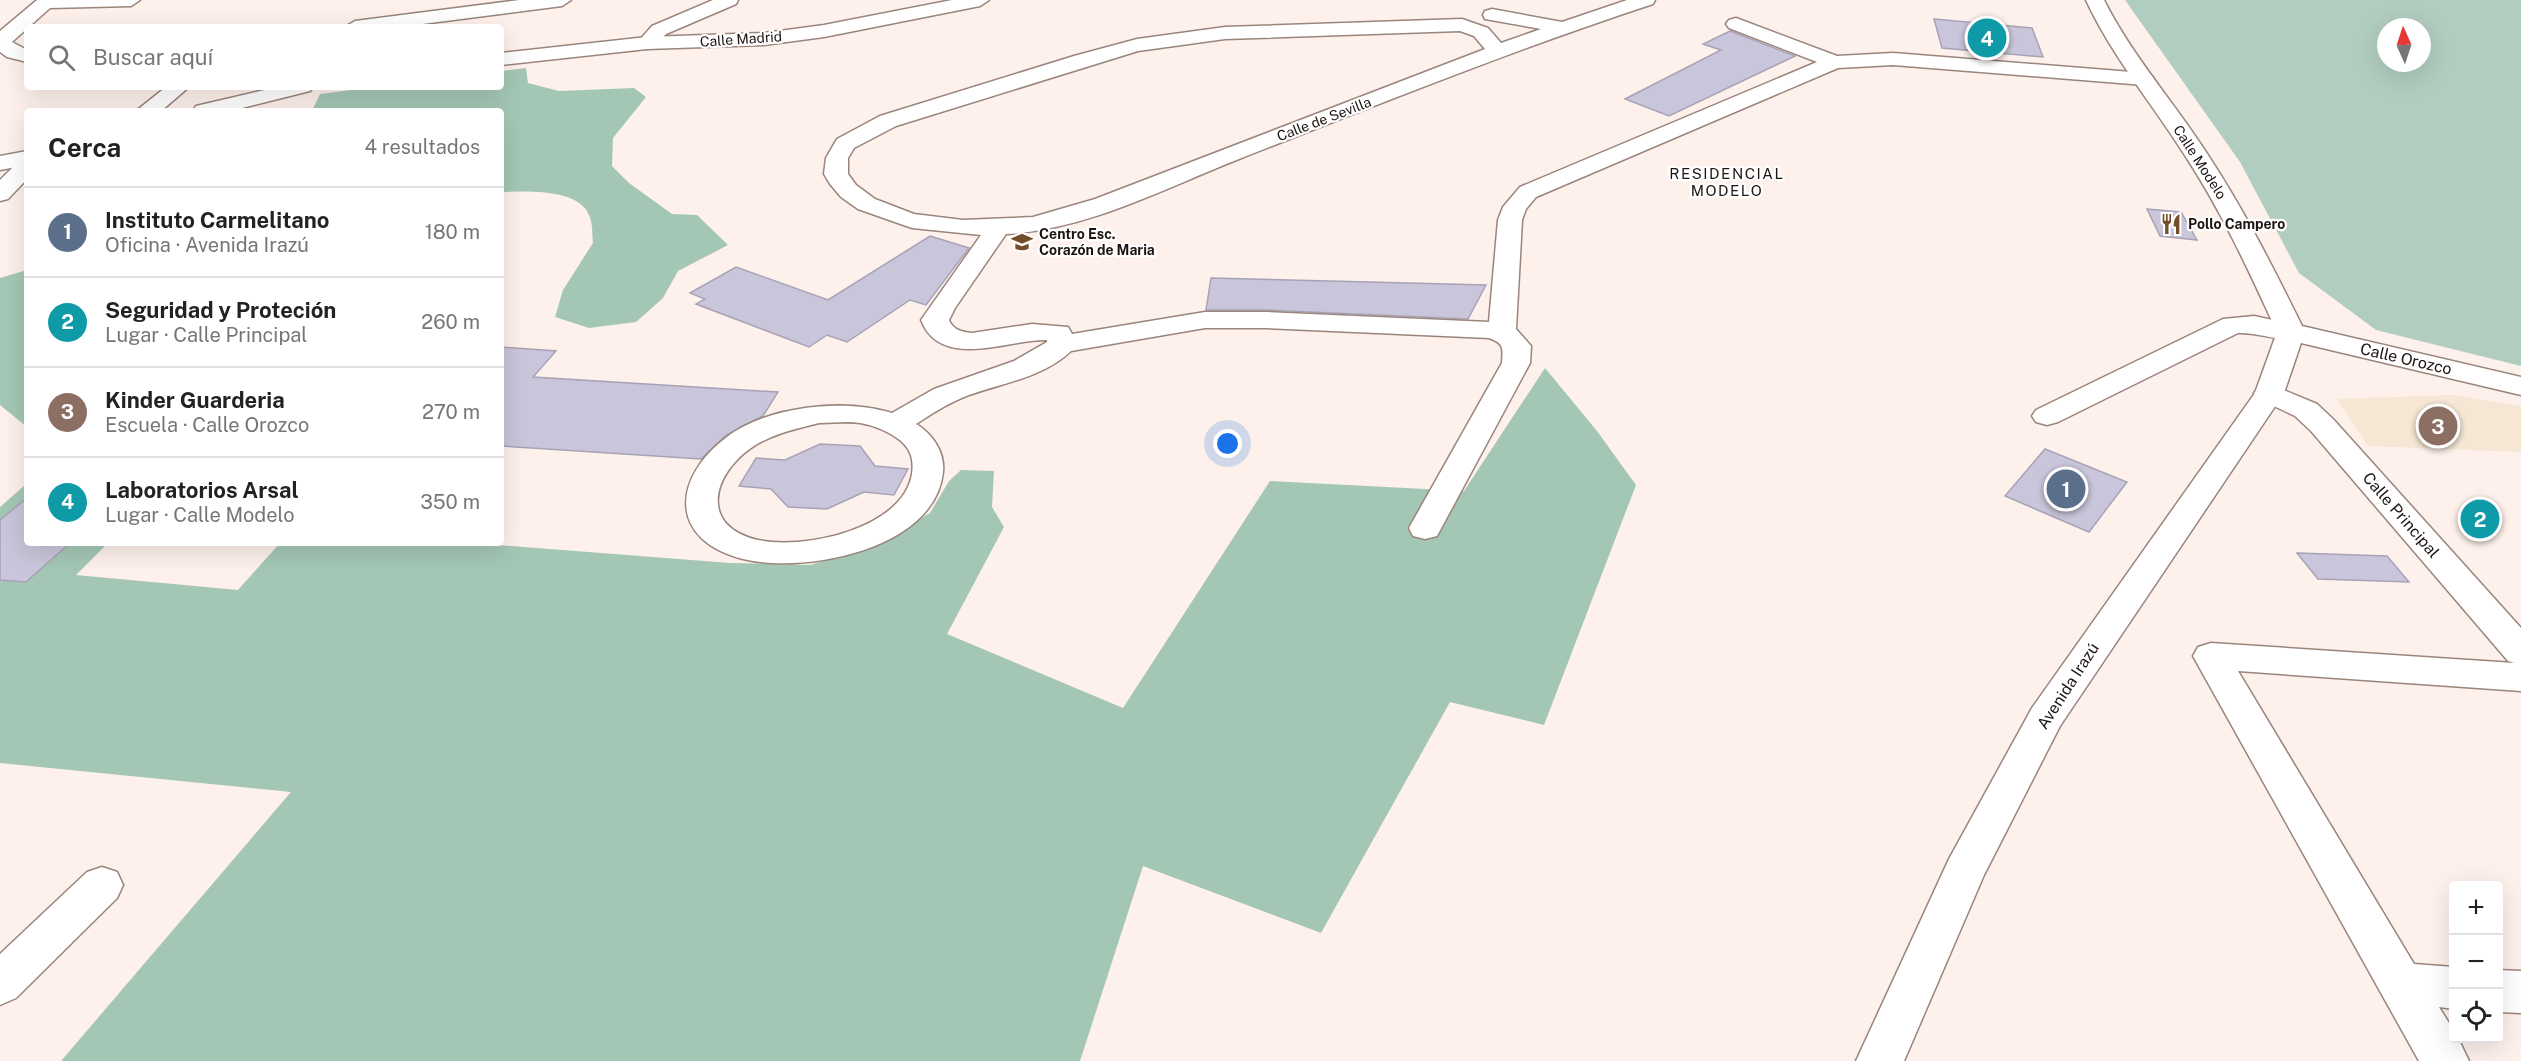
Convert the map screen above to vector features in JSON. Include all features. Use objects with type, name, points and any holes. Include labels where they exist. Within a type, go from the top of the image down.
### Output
[{"type":"street","points":[[24,55],[14,53],[1,43],[10,30],[47,2],[130,0]]},
{"type":"street","points":[[378,24],[562,0]]},
{"type":"street","points":[[646,43],[659,30],[729,0]]},
{"type":"street","name":"Calle Madrid","points":[[504,59],[646,43],[726,41],[794,35],[980,0]]},
{"type":"street","name":"Calle de Sevilla","points":[[1461,25],[1225,33],[1137,45],[1081,60],[888,121],[845,144],[837,158],[836,174],[849,193],[876,208],[920,223],[957,228],[1034,224],[1080,211],[1428,79],[1496,50],[1562,26],[1646,0]]},
{"type":"street","name":"Calle Modelo","points":[[2096,0],[2112,37],[2196,154],[2242,230],[2291,332]]},
{"type":"street","points":[[1461,25],[1489,8],[1562,26]]},
{"type":"street","points":[[1736,24],[1835,62]]},
{"type":"street","points":[[1461,25],[1481,32],[1496,50]]},
{"type":"street","points":[[1502,333],[1510,220],[1515,207],[1528,192],[1835,62],[1865,58],[1923,61],[2144,79]]},
{"type":"street","points":[[151,108],[175,90]]},
{"type":"street","points":[[216,108],[291,90]]},
{"type":"street","points":[[0,163],[24,159]]},
{"type":"street","points":[[0,194],[24,169]]},
{"type":"street","points":[[999,227],[935,320],[939,330],[959,340],[984,341],[1010,334],[1042,330],[1058,333],[1062,344]]},
{"type":"street","points":[[896,423],[920,441],[930,465],[922,492],[898,519],[859,540],[812,552],[765,553],[727,541],[704,520],[699,494],[712,466],[739,442],[777,424],[819,414],[861,414],[896,423],[944,395],[1035,363],[1055,352],[1062,344],[1205,320],[1267,320],[1502,333],[1510,336],[1517,346],[1516,363],[1425,528]]},
{"type":"street","name":"Calle Orozco","points":[[2047,416],[2233,325],[2254,324],[2521,386]]},
{"type":"street","name":"Avenida Irazú","points":[[1880,1061],[1964,872],[2045,718],[2269,393],[2291,332]]},
{"type":"street","name":"Calle Principal","points":[[2269,393],[2306,410],[2322,425],[2521,652]]},
{"type":"street","points":[[2445,1061],[2211,656],[2521,677]]},
{"type":"street","points":[[0,984],[102,885]]},
{"type":"street","points":[[2400,984],[2449,988]]},
{"type":"street","points":[[2503,991],[2521,992]]},
{"type":"shaded area","points":[[2452,395],[2521,406],[2521,452],[2368,446],[2337,399]]},
{"type":"green space","points":[[2125,0],[2521,0],[2521,366],[2376,330],[2299,273],[2240,162]]},
{"type":"green space","points":[[526,68],[528,83],[559,91],[634,88],[646,97],[613,138],[612,166],[629,183],[672,214],[697,215],[728,245],[678,271],[663,298],[636,322],[589,328],[555,317],[563,290],[593,243],[592,225],[583,206],[574,200],[550,193],[504,192],[504,108],[313,108],[320,94],[351,90],[504,90],[504,71]]},
{"type":"green space","points":[[24,271],[24,425],[0,405],[0,278]]},
{"type":"green space","points":[[1545,368],[1597,431],[1636,485],[1544,725],[1450,702],[1321,933],[1143,866],[1080,1061],[61,1061],[291,792],[0,763],[0,507],[24,486],[24,546],[105,546],[76,575],[238,590],[277,546],[504,545],[730,563],[810,565],[875,545],[930,513],[949,481],[961,470],[994,471],[992,507],[1004,527],[947,634],[1123,708],[1270,481],[1464,491]]},
{"type":"building","points":[[1934,19],[2032,28],[2043,57],[1942,48]]},
{"type":"building","points":[[1730,31],[1795,56],[1669,116],[1625,99],[1721,50],[1703,44]]},
{"type":"building","name":"Pollo Campero","points":[[2147,209],[2181,212],[2197,240],[2160,236]]},
{"type":"building","points":[[930,236],[969,248],[926,305],[910,300],[847,342],[827,335],[809,347],[696,304],[705,299],[690,293],[736,267],[828,300]]},
{"type":"building","points":[[1211,278],[1486,285],[1468,319],[1267,310],[1206,310]]},
{"type":"building","points":[[504,347],[556,351],[533,377],[778,392],[763,416],[726,435],[701,459],[504,446]]},
{"type":"building","points":[[820,444],[860,446],[875,466],[908,469],[894,495],[864,492],[827,509],[788,507],[771,489],[739,486],[756,458],[785,460]]},
{"type":"building","points":[[2045,449],[2127,482],[2089,532],[2005,496]]},
{"type":"building","points":[[24,500],[24,546],[67,546],[26,582],[0,580],[0,520]]},
{"type":"building","points":[[2297,553],[2387,556],[2409,582],[2318,579]]},
{"type":"place","name":"Laboratorios Arsal","points":[[1987,38]]},
{"type":"place","name":"Pollo Campero","points":[[2171,224]]},
{"type":"place","name":"Centro Esc. Corazón de Maria","points":[[1022,242]]},
{"type":"place","name":"Kinder Guarderia","points":[[2438,426]]},
{"type":"place","name":"Instituto Carmelitano","points":[[2066,489]]},
{"type":"place","name":"Seguridad y Proteción","points":[[2480,519]]},
{"type":"district","name":"RESIDENCIAL MODELO","points":[[1727,182]]}]
